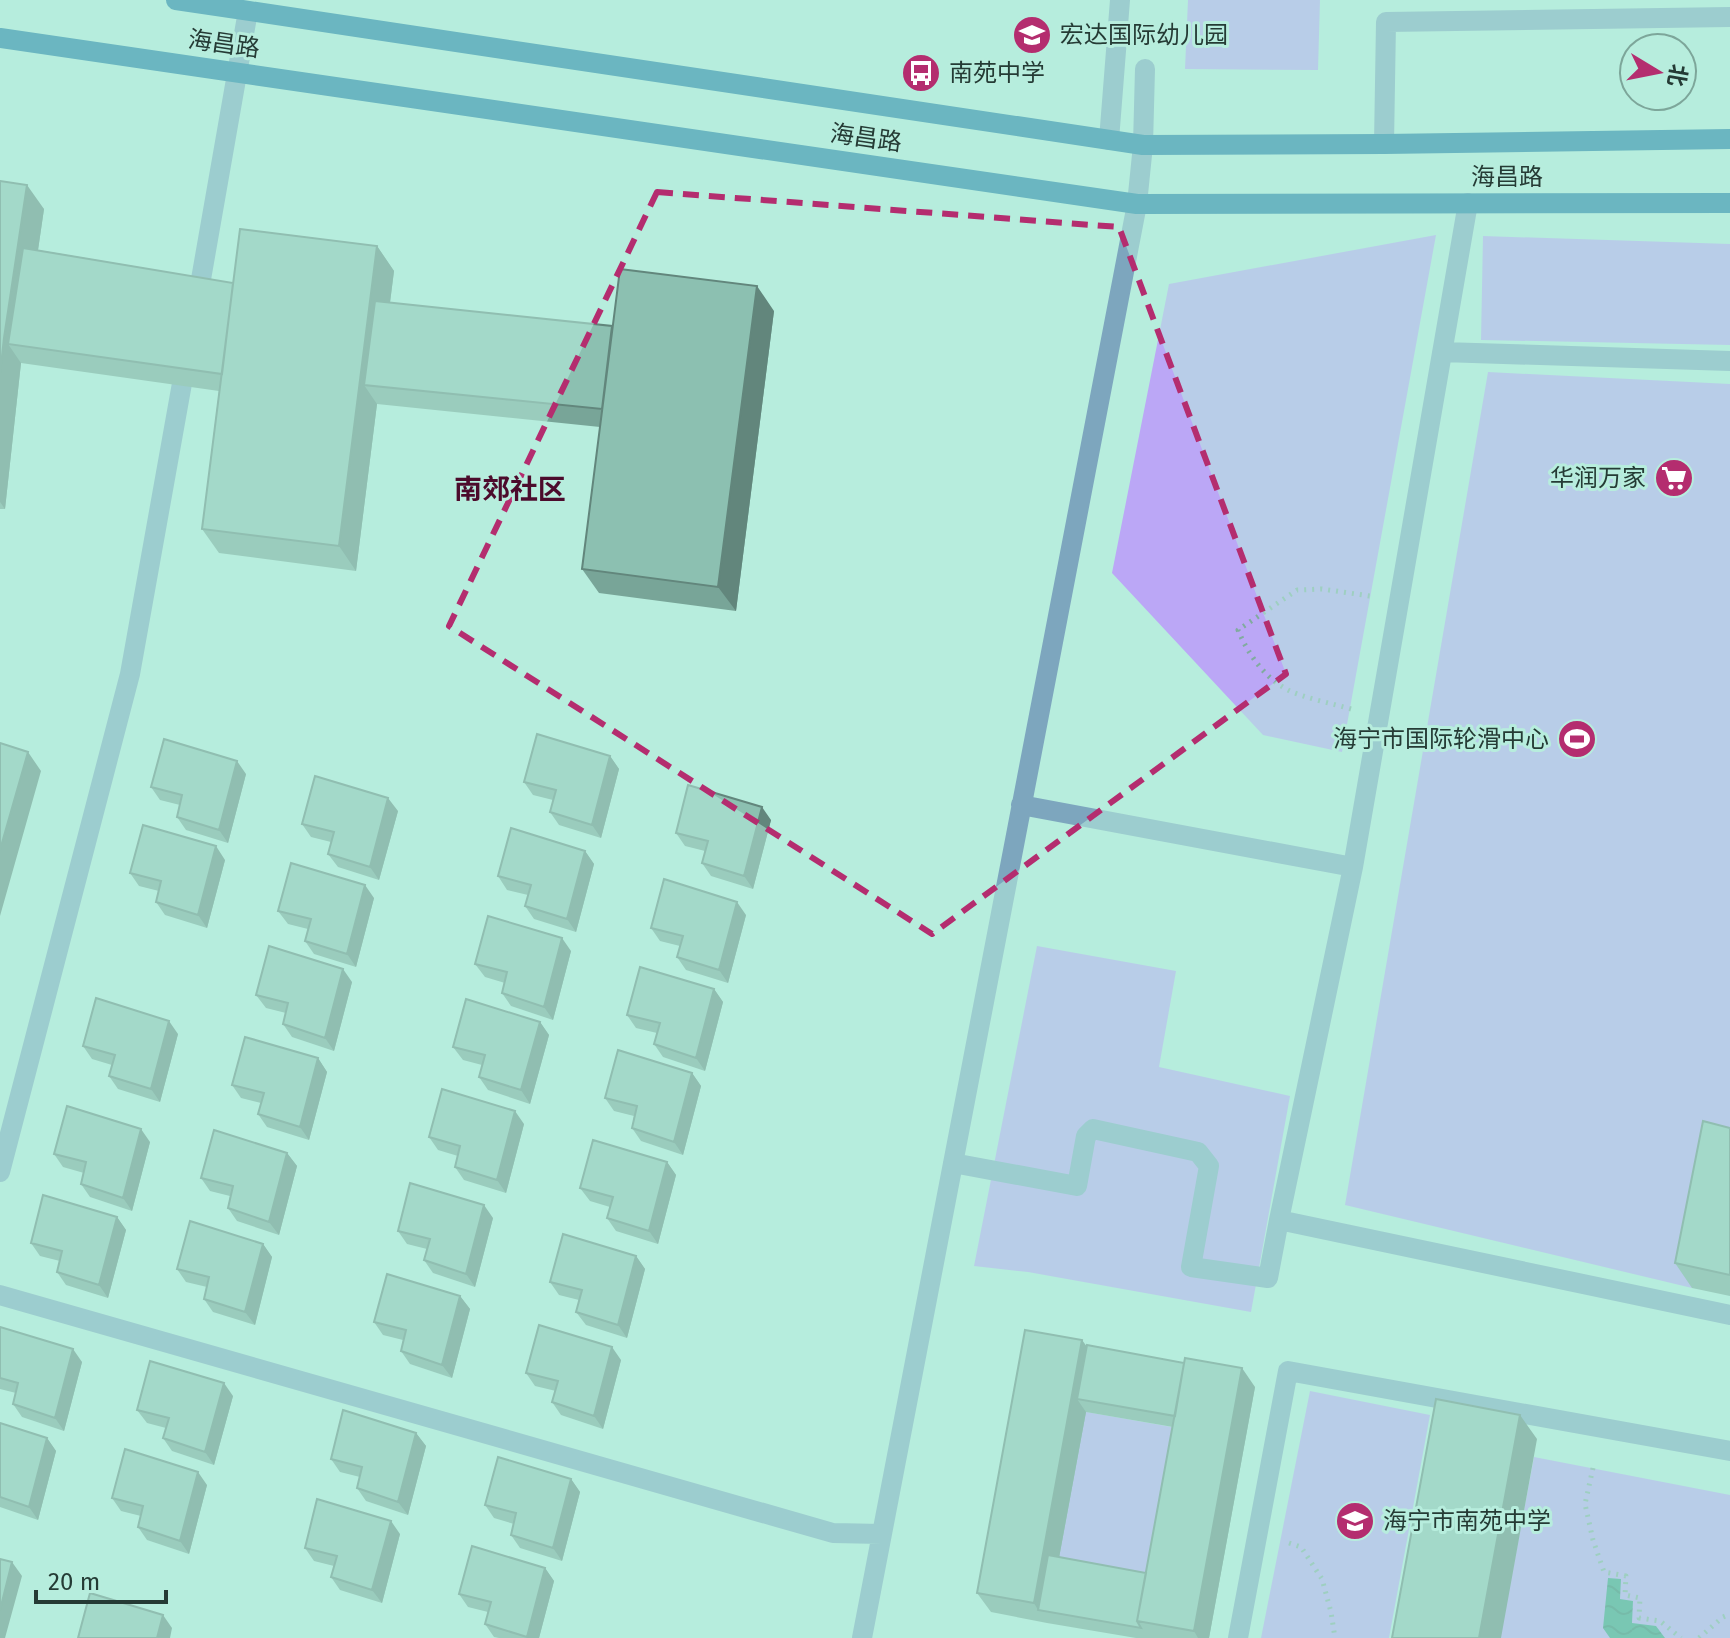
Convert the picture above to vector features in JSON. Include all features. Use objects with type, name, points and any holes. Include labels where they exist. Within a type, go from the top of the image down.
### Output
[{"type":"main road","name":"海昌路","points":[[176,0],[1143,145],[1730,139]]},
{"type":"main road","name":"海昌路","points":[[0,38],[1137,204],[1730,203]]},
{"type":"street","points":[[1109,140],[1120,0]]},
{"type":"street","points":[[194,319],[248,11]]},
{"type":"street","points":[[1384,144],[1386,22],[1730,17]]},
{"type":"street","points":[[862,1638],[1137,204],[1143,145],[1145,69]]},
{"type":"street","points":[[953,1163],[1077,1186],[1086,1136],[1093,1129],[1198,1152],[1209,1166],[1191,1267],[1268,1278],[1353,867],[1468,203]]},
{"type":"street","points":[[0,1172],[130,674],[189,349]]},
{"type":"street","points":[[1442,352],[1730,361]]},
{"type":"street","points":[[1021,805],[1353,867]]},
{"type":"street","points":[[1279,1220],[1730,1315]]},
{"type":"street","points":[[0,1295],[833,1533],[882,1534]]},
{"type":"street","points":[[1238,1638],[1288,1371],[1730,1451]]},
{"type":"path","points":[[1378,717],[1290,691],[1266,674],[1246,649],[1238,630],[1297,590],[1322,589],[1399,599]]},
{"type":"path","points":[[1593,1468],[1585,1504],[1604,1572],[1626,1576],[1625,1595],[1640,1598],[1639,1618],[1660,1621],[1681,1638]]},
{"type":"path","points":[[1257,1532],[1301,1547],[1322,1579],[1335,1638]]},
{"type":"path","points":[[1699,1638],[1730,1614]]},
{"type":"highlighted area","points":[[657,192],[1119,227],[1286,674],[932,934],[449,626]]},
{"type":"shaded area","points":[[1188,0],[1320,0],[1318,70],[1185,69]]},
{"type":"shaded area","points":[[1436,235],[1342,752],[1263,735],[1112,573],[1169,284]]},
{"type":"shaded area","points":[[1483,236],[1730,244],[1730,345],[1481,340]]},
{"type":"shaded area","name":"海宁市国际轮滑中心","points":[[1488,372],[1730,384],[1730,1148],[1720,1147],[1692,1288],[1345,1205]]},
{"type":"shaded area","points":[[1037,946],[1176,971],[1159,1067],[1290,1096],[1251,1312],[1028,1272],[974,1266]]},
{"type":"shaded area","points":[[1310,1391],[1430,1415],[1389,1638],[1261,1638]]},
{"type":"shaded area","points":[[1081,1411],[1189,1430],[1162,1588],[1054,1568]]},
{"type":"shaded area","points":[[1534,1457],[1730,1495],[1730,1638],[1500,1638]]},
{"type":"water","points":[[1608,1578],[1621,1579],[1620,1599],[1633,1601],[1632,1623],[1656,1626],[1665,1638],[1610,1638],[1603,1628]]},
{"type":"building","points":[[0,181],[27,185],[0,374]]},
{"type":"building","points":[[240,229],[377,246],[339,546],[202,529]]},
{"type":"building","points":[[23,248],[233,283],[222,374],[8,344]]},
{"type":"building","points":[[620,269],[757,286],[718,587],[582,569]]},
{"type":"building","points":[[375,301],[612,326],[602,409],[364,385]]},
{"type":"building","points":[[537,734],[610,756],[592,825],[550,812],[556,790],[524,782]]},
{"type":"building","points":[[164,739],[237,761],[219,830],[177,817],[182,795],[151,787]]},
{"type":"building","points":[[0,743],[28,752],[0,850]]},
{"type":"building","points":[[315,776],[388,798],[370,867],[328,854],[334,832],[302,824]]},
{"type":"building","points":[[688,785],[762,807],[744,876],[702,863],[708,841],[676,833]]},
{"type":"building","points":[[143,825],[216,846],[198,915],[156,902],[161,881],[130,873]]},
{"type":"building","points":[[511,828],[585,851],[567,919],[525,906],[531,885],[498,876]]},
{"type":"building","points":[[291,863],[365,885],[347,954],[305,941],[311,919],[278,911]]},
{"type":"building","points":[[664,879],[737,902],[719,970],[677,957],[683,936],[651,928]]},
{"type":"building","points":[[488,916],[562,938],[544,1007],[502,993],[507,972],[475,964]]},
{"type":"building","points":[[269,946],[343,969],[325,1038],[283,1024],[288,1003],[256,995]]},
{"type":"building","points":[[640,967],[714,989],[696,1058],[654,1044],[660,1023],[627,1015]]},
{"type":"building","points":[[96,998],[169,1021],[151,1089],[109,1076],[115,1055],[83,1046]]},
{"type":"building","points":[[466,999],[540,1022],[521,1090],[479,1077],[485,1055],[453,1047]]},
{"type":"building","points":[[245,1037],[318,1058],[300,1127],[258,1114],[264,1093],[232,1085]]},
{"type":"building","points":[[618,1050],[692,1073],[674,1142],[632,1128],[637,1106],[605,1098]]},
{"type":"building","points":[[442,1089],[515,1111],[497,1180],[455,1167],[460,1146],[429,1137]]},
{"type":"building","points":[[67,1106],[141,1129],[123,1198],[81,1184],[86,1162],[54,1154]]},
{"type":"building","points":[[1703,1121],[1730,1128],[1730,1275],[1675,1263]]},
{"type":"building","points":[[214,1130],[287,1153],[269,1222],[228,1208],[233,1186],[201,1178]]},
{"type":"building","points":[[593,1140],[667,1162],[649,1231],[607,1218],[613,1197],[580,1188]]},
{"type":"building","points":[[410,1183],[484,1205],[466,1274],[424,1260],[430,1239],[398,1231]]},
{"type":"building","points":[[43,1195],[117,1217],[99,1285],[57,1272],[62,1251],[31,1243]]},
{"type":"building","points":[[190,1221],[263,1244],[245,1312],[204,1299],[209,1277],[177,1269]]},
{"type":"building","points":[[563,1234],[636,1256],[618,1325],[576,1312],[582,1290],[550,1282]]},
{"type":"building","points":[[387,1274],[460,1296],[442,1365],[401,1351],[406,1330],[374,1322]]},
{"type":"building","points":[[539,1325],[612,1347],[594,1416],[552,1402],[558,1381],[526,1373]]},
{"type":"building","points":[[0,1327],[73,1349],[55,1418],[13,1404],[18,1383],[0,1378]]},
{"type":"building","points":[[1025,1330],[1082,1340],[1034,1603],[977,1593]]},
{"type":"building","points":[[1087,1345],[1184,1363],[1175,1416],[1077,1399]]},
{"type":"building","points":[[1185,1358],[1242,1368],[1194,1631],[1137,1621]]},
{"type":"building","points":[[150,1361],[224,1383],[205,1452],[163,1438],[169,1418],[137,1410]]},
{"type":"building","points":[[1436,1399],[1520,1415],[1479,1638],[1392,1638]]},
{"type":"building","points":[[343,1410],[416,1433],[398,1502],[357,1488],[362,1467],[331,1459]]},
{"type":"building","points":[[0,1423],[47,1438],[29,1507],[0,1497]]},
{"type":"building","points":[[125,1449],[198,1472],[180,1541],[138,1527],[143,1506],[112,1498]]},
{"type":"building","points":[[498,1457],[571,1479],[553,1548],[511,1535],[516,1513],[485,1505]]},
{"type":"building","points":[[317,1499],[391,1521],[372,1590],[331,1577],[337,1556],[305,1548]]},
{"type":"building","points":[[472,1546],[545,1568],[527,1637],[485,1624],[491,1602],[459,1594]]},
{"type":"building","points":[[1048,1555],[1146,1573],[1137,1621],[1141,1628],[1038,1610]]},
{"type":"building","points":[[0,1559],[12,1562],[0,1610]]},
{"type":"building","points":[[90,1593],[163,1615],[157,1638],[78,1638]]},
{"type":"place","name":"宏达国际幼儿园","points":[[1032,35]]},
{"type":"place","name":"南苑中学","points":[[921,73]]},
{"type":"place","name":"华润万家","points":[[1674,478]]},
{"type":"place","name":"海宁市国际轮滑中心","points":[[1577,739]]},
{"type":"place","name":"海宁市南苑中学","points":[[1355,1521]]},
{"type":"district","name":"南郊社区","points":[[510,489]]}]
